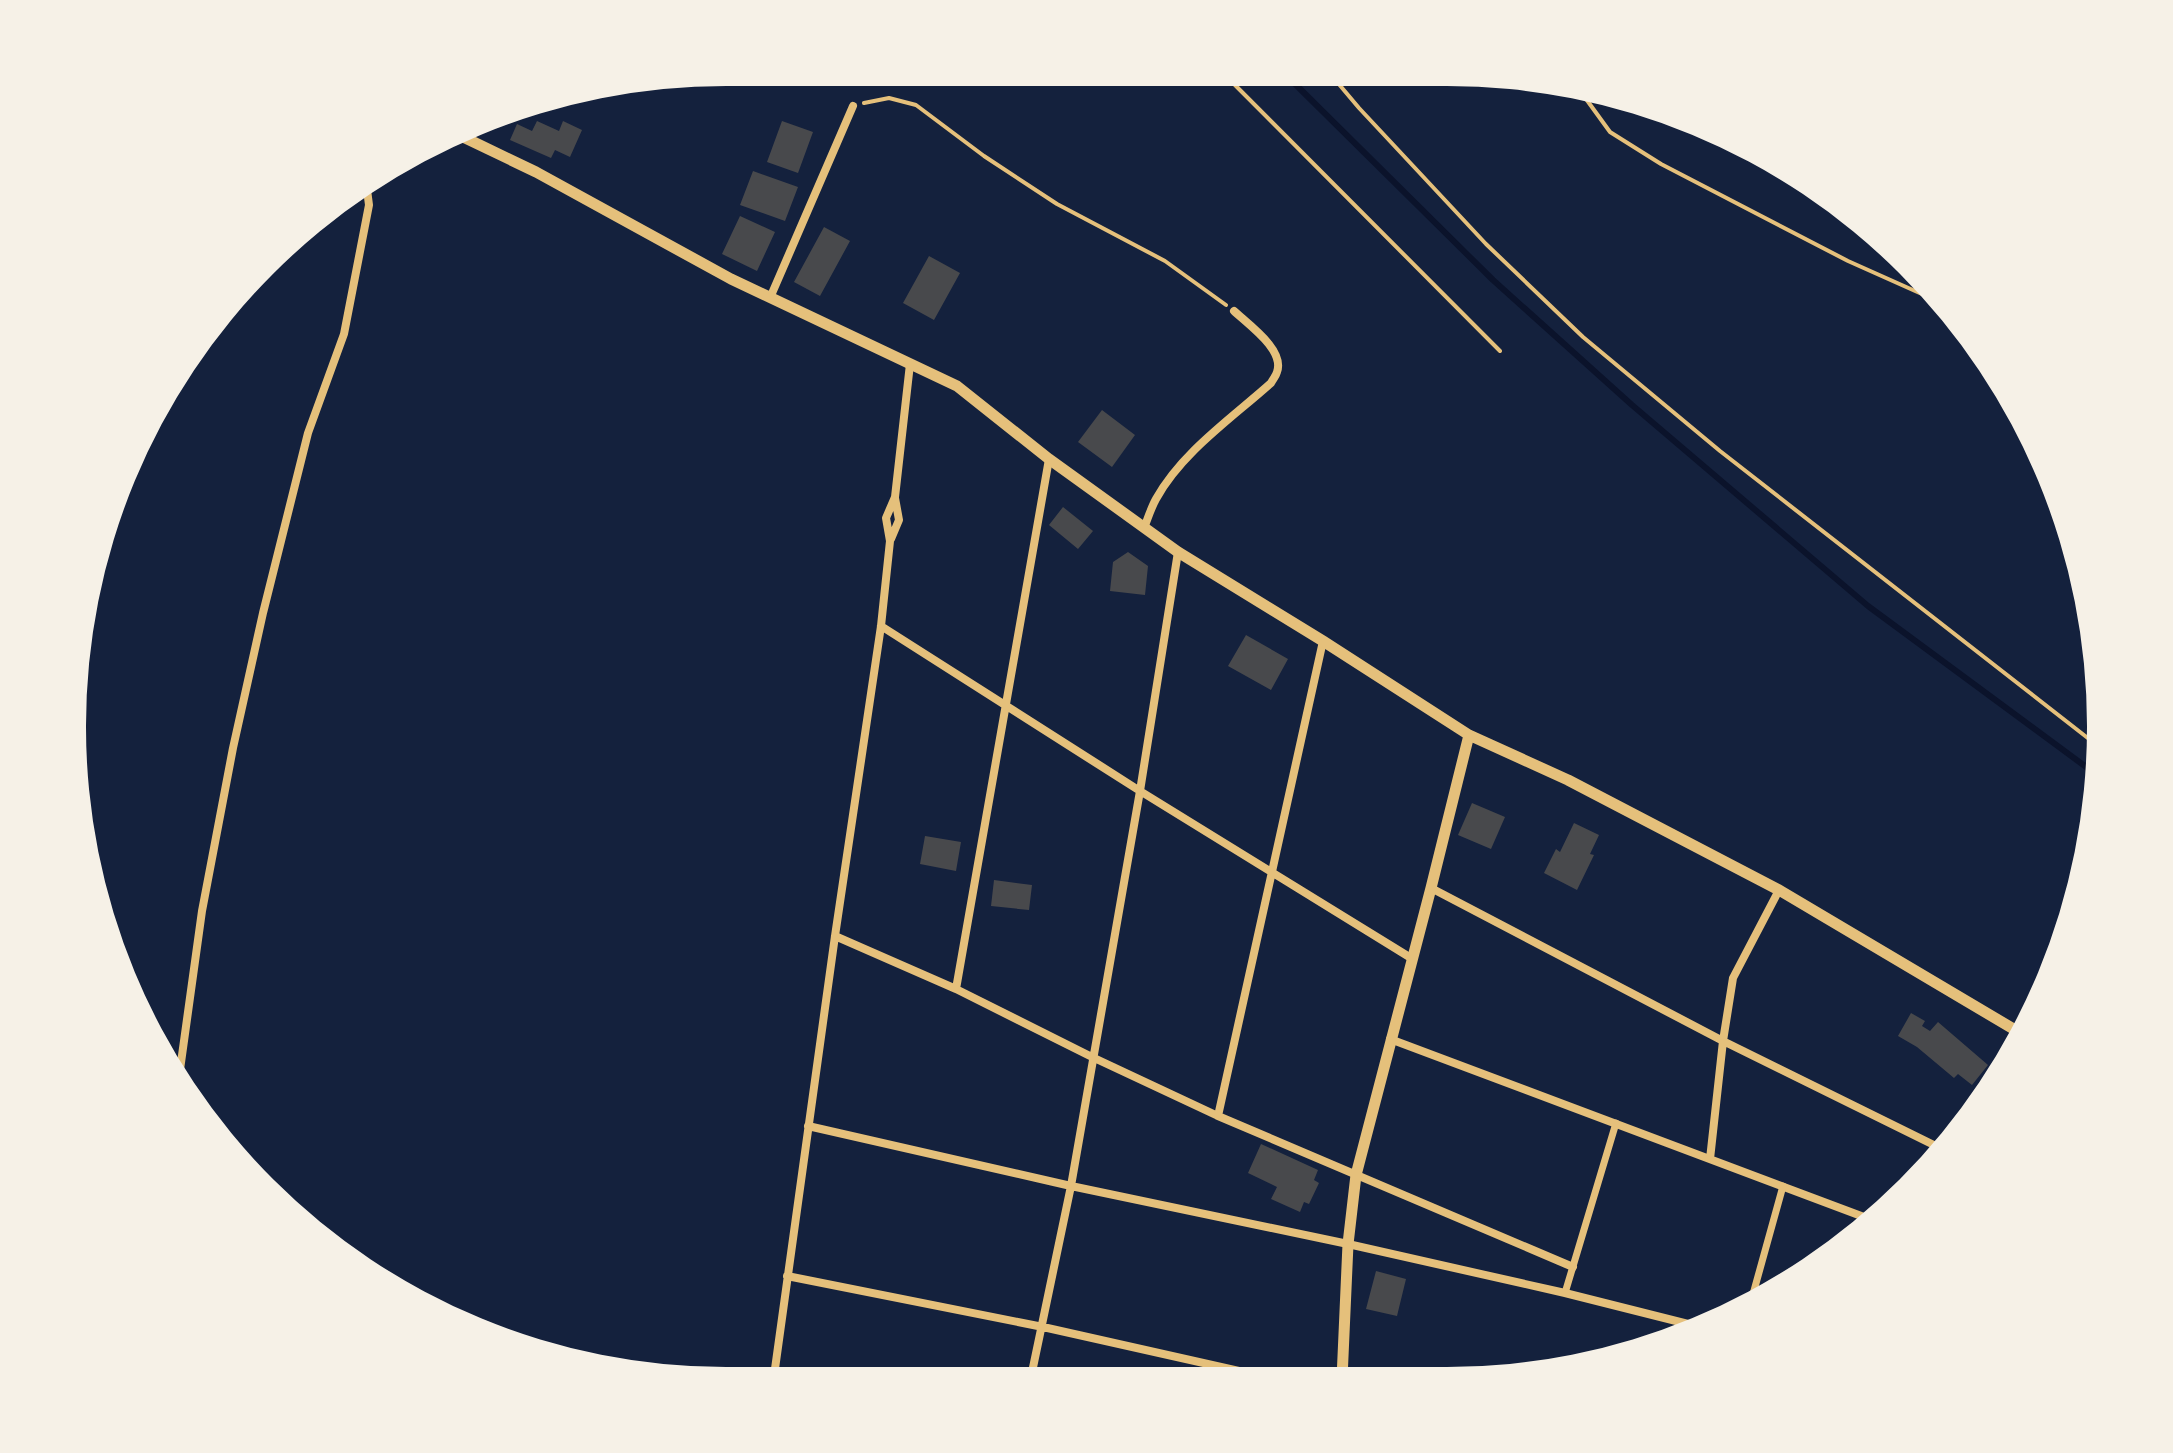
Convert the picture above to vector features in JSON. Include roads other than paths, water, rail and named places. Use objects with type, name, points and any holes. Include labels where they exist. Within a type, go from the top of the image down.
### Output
[{"type":"street","points":[[770,298],[853,106]]},
{"type":"street","points":[[470,140],[536,172],[731,279],[957,386],[1049,459],[1178,552],[1469,735],[1568,780],[1779,890],[2011,1028]]},
{"type":"street","points":[[181,1062],[202,911],[233,748],[308,433],[344,334],[369,205],[368,196]]},
{"type":"street","points":[[1144,528],[1155,500],[1179,465],[1271,383],[1278,370],[1278,358],[1273,349],[1234,311]]},
{"type":"street","points":[[775,1367],[881,626],[890,541],[886,518],[895,497],[910,364]]},
{"type":"street","points":[[956,989],[1049,459]]},
{"type":"street","points":[[1033,1367],[1071,1186],[1178,552]]},
{"type":"street","points":[[881,626],[1411,958]]},
{"type":"street","points":[[1218,1116],[1323,641]]},
{"type":"street","points":[[1343,1367],[1348,1244],[1356,1175],[1469,735]]},
{"type":"street","points":[[1431,888],[1723,1041],[1932,1144]]},
{"type":"street","points":[[1710,1159],[1733,978],[1779,890]]},
{"type":"street","points":[[835,936],[956,989],[1218,1116],[1573,1267]]},
{"type":"street","points":[[1390,1039],[1860,1215]]},
{"type":"street","points":[[1565,1293],[1616,1123]]},
{"type":"street","points":[[808,1126],[1071,1186],[1348,1244],[1565,1293],[1679,1323]]},
{"type":"street","points":[[1755,1288],[1783,1186]]},
{"type":"street","points":[[787,1276],[1043,1327],[1221,1367]]},
{"type":"lane","points":[[1236,86],[1500,351]]},
{"type":"waterway","points":[[1297,86],[1493,280],[1632,405],[1868,606],[2086,767]]}]
